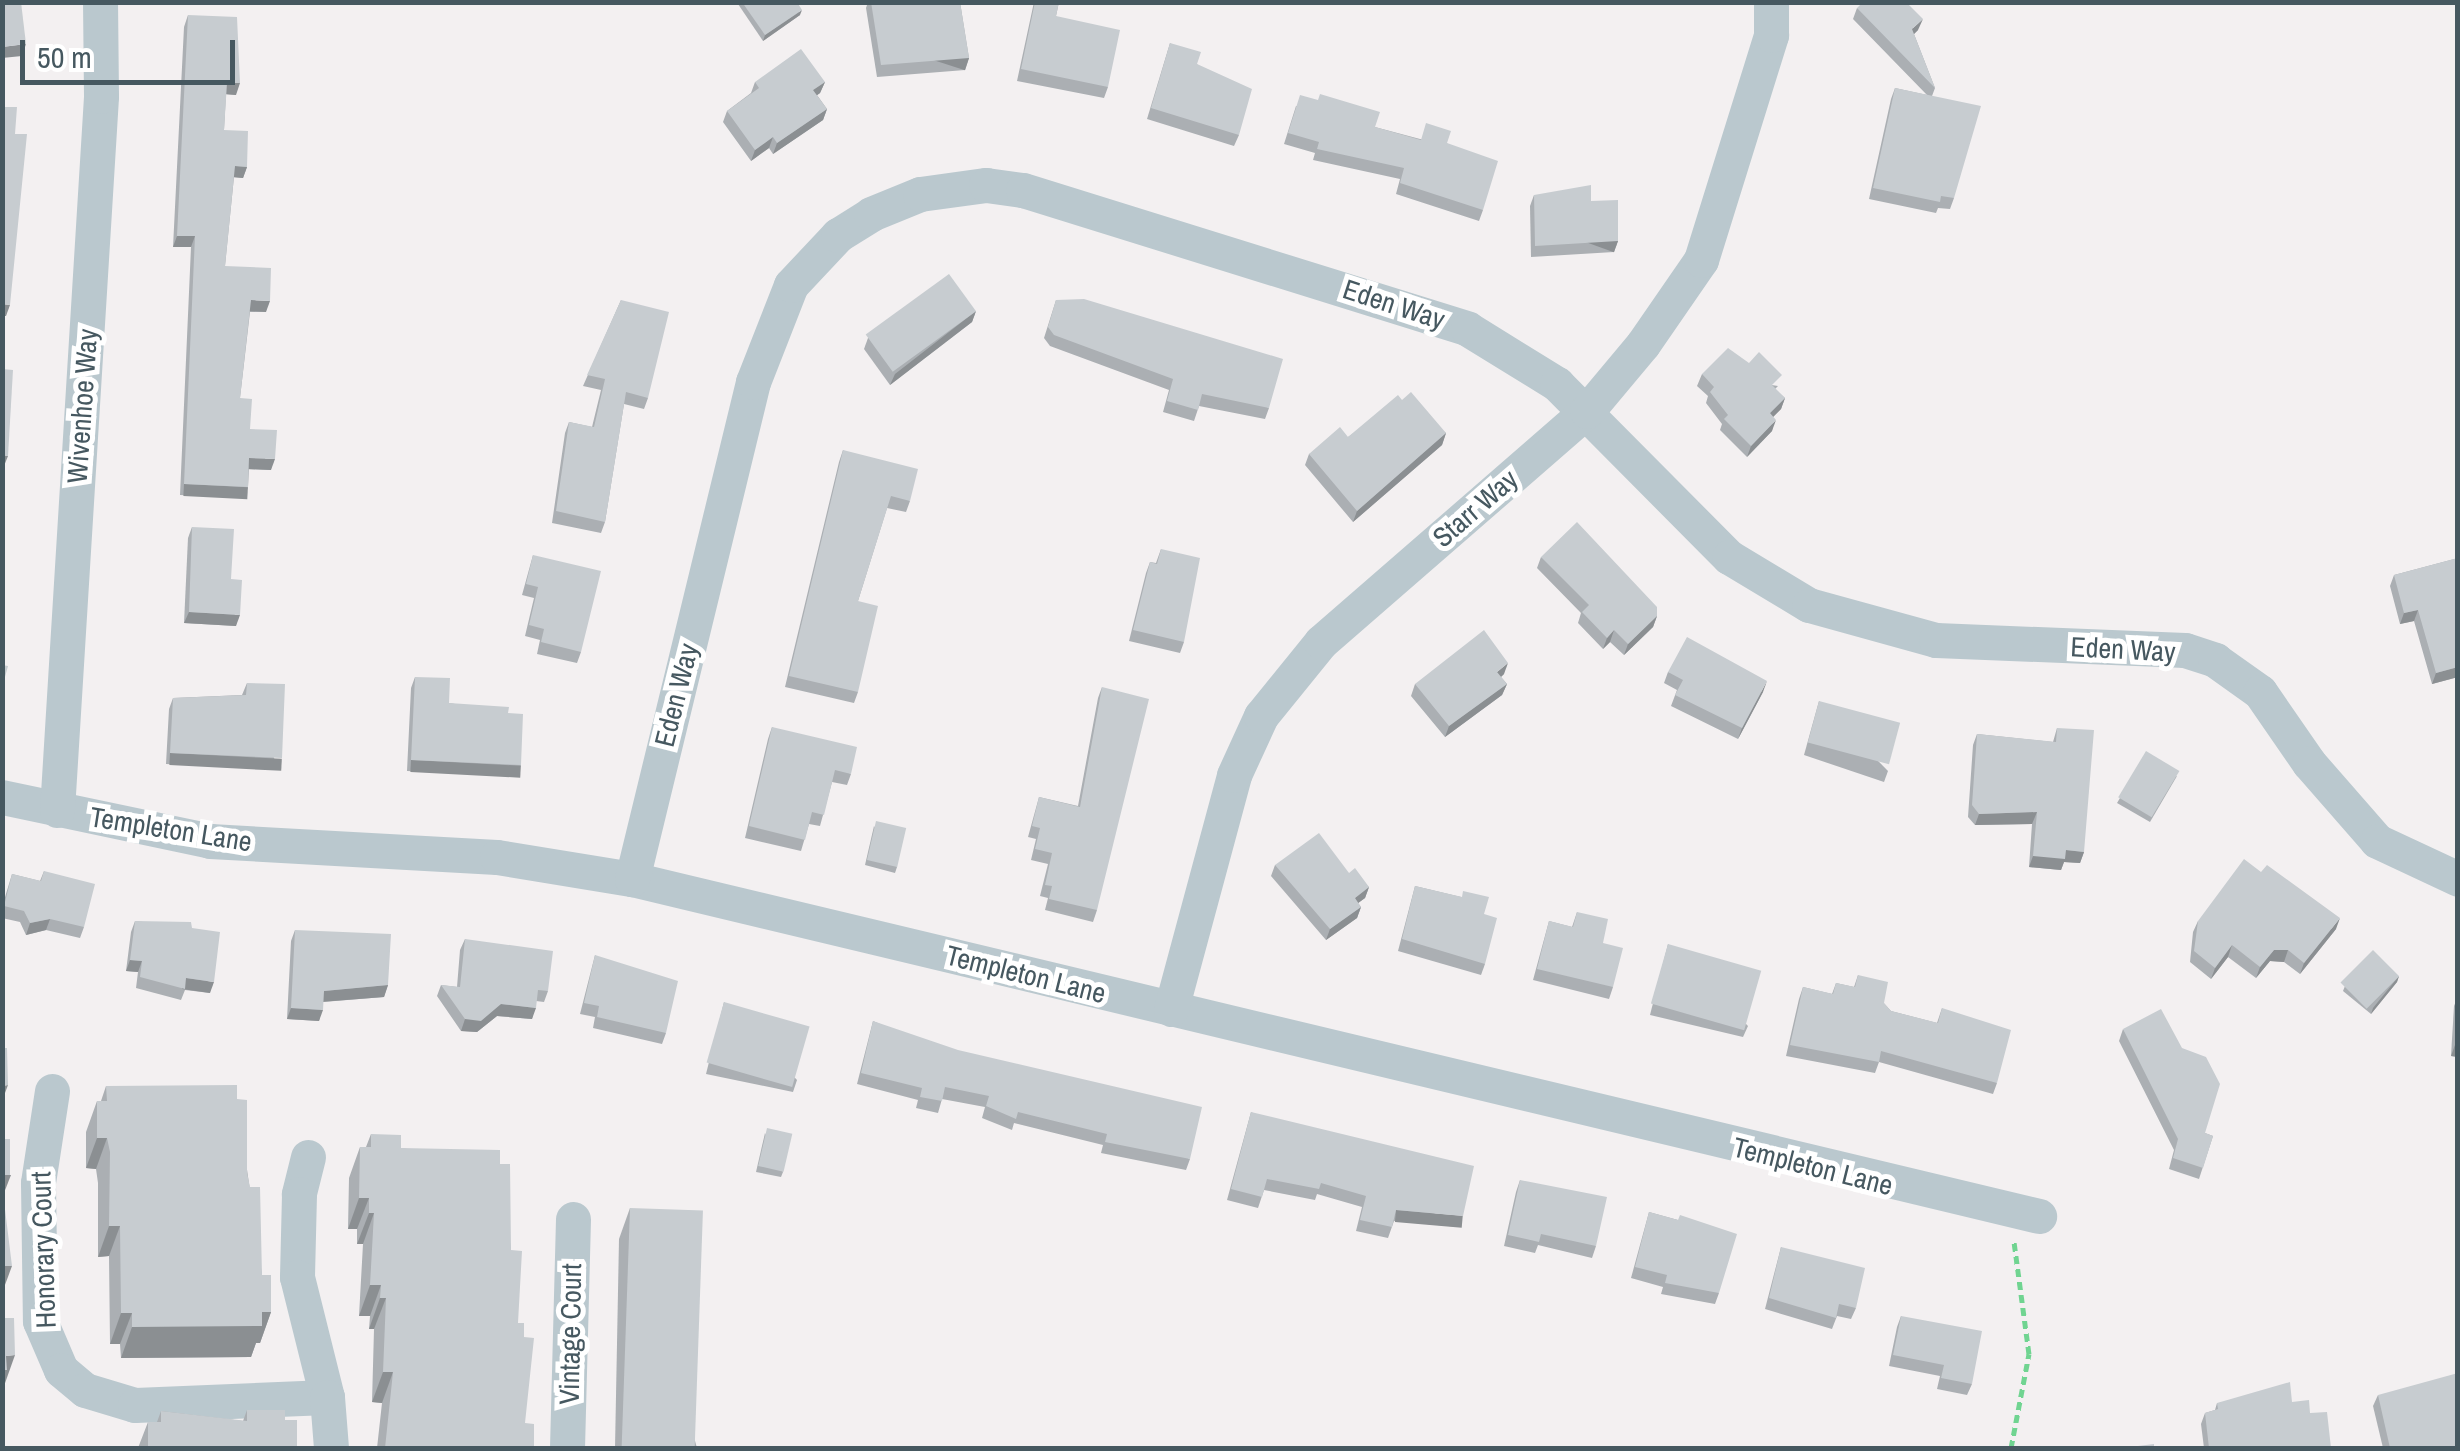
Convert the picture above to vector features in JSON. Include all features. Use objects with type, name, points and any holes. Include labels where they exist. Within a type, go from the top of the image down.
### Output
[{"type":"street","name":"Wivenhoe Way","points":[[57,810],[101,96],[100,2]]},
{"type":"street","name":"Starr Way","points":[[1172,1009],[1234,775],[1261,716],[1321,642],[1587,410],[1701,260],[1766,53],[1771,2]]},
{"type":"street","name":"Eden Way","points":[[632,879],[753,382],[775,317],[815,255],[871,214],[949,187],[1024,190],[1468,329],[1512,351],[1587,410],[1730,556],[1809,605],[1914,637],[2184,650],[2236,671],[2272,706],[2309,763],[2376,841],[2458,879]]},
{"type":"street","name":"Templeton Lane","points":[[2,797],[210,841],[496,857],[632,879],[2024,1215]]},
{"type":"street","name":"Honorary Court","points":[[52,1091],[38,1183],[40,1321],[61,1370],[85,1390],[136,1405],[327,1397]]},
{"type":"street","points":[[308,1157],[299,1194],[298,1277],[327,1397],[331,1448]]},
{"type":"street","name":"Vintage Court","points":[[567,1448],[573,1219]]},
{"type":"path","points":[[2011,1448],[2029,1354],[2024,1215]]},
{"type":"building","points":[[2,2],[21,2],[26,44],[2,47]]},
{"type":"building","points":[[742,2],[797,2],[802,10],[765,35]]},
{"type":"building","points":[[871,2],[960,2],[969,58],[881,65]]},
{"type":"building","points":[[1035,2],[1059,2],[1056,16],[1120,30],[1108,87],[1021,69]]},
{"type":"building","points":[[1863,2],[1906,2],[1923,19],[1912,29],[1935,88],[1857,8]]},
{"type":"building","points":[[188,15],[237,17],[240,83],[227,83],[224,130],[248,131],[247,167],[235,166],[225,266],[271,268],[270,301],[251,300],[240,398],[252,399],[250,429],[277,430],[275,459],[249,458],[248,487],[184,484],[195,236],[177,236]]},
{"type":"building","points":[[1170,43],[1201,52],[1197,64],[1252,89],[1239,135],[1151,108]]},
{"type":"building","points":[[801,49],[825,82],[813,90],[827,109],[777,143],[773,137],[755,150],[727,111],[759,88],[755,82]]},
{"type":"building","points":[[1895,88],[1981,106],[1954,198],[1941,196],[1940,202],[1873,188]]},
{"type":"building","points":[[1320,94],[1380,112],[1375,127],[1421,140],[1426,123],[1451,131],[1447,143],[1498,161],[1483,210],[1400,183],[1404,168],[1317,149],[1319,142],[1288,133],[1300,95],[1318,100]]},
{"type":"building","points":[[2,107],[17,107],[15,134],[27,134],[10,305],[2,304]]},
{"type":"building","points":[[1591,185],[1591,201],[1618,200],[1618,241],[1535,246],[1534,195]]},
{"type":"building","points":[[949,274],[976,311],[893,372],[866,335]]},
{"type":"building","points":[[1084,299],[1283,359],[1269,408],[1202,394],[1198,410],[1167,401],[1173,379],[1054,335],[1048,327],[1056,300]]},
{"type":"building","points":[[621,300],[669,312],[648,398],[626,392],[605,522],[556,511],[569,422],[594,427],[605,379],[587,375]]},
{"type":"building","points":[[1728,348],[1749,363],[1759,352],[1782,375],[1772,385],[1785,398],[1770,413],[1776,420],[1751,446],[1724,419],[1728,415],[1710,392],[1714,387],[1702,374]]},
{"type":"building","points":[[2,369],[13,370],[8,456],[2,455]]},
{"type":"building","points":[[1411,392],[1446,433],[1357,511],[1309,454],[1340,427],[1348,437],[1398,395],[1402,400]]},
{"type":"building","points":[[843,450],[918,469],[910,501],[891,496],[858,601],[878,606],[858,692],[789,676]]},
{"type":"building","points":[[2,500],[5,500],[2,566]]},
{"type":"building","points":[[1577,522],[1657,607],[1657,616],[1628,644],[1614,630],[1607,638],[1582,612],[1589,605],[1541,557]]},
{"type":"building","points":[[192,527],[234,529],[231,579],[242,580],[240,615],[189,612]]},
{"type":"building","points":[[1161,549],[1200,558],[1184,642],[1133,630],[1150,562],[1157,564]]},
{"type":"building","points":[[533,555],[601,571],[581,652],[541,642],[544,629],[529,625],[538,587],[526,584]]},
{"type":"building","points":[[2458,558],[2458,667],[2436,673],[2418,610],[2404,613],[2394,575]]},
{"type":"building","points":[[1484,630],[1508,663],[1497,672],[1507,684],[1449,726],[1415,684]]},
{"type":"building","points":[[1687,637],[1767,681],[1742,728],[1675,695],[1683,680],[1668,672]]},
{"type":"building","points":[[2,665],[8,666],[2,688]]},
{"type":"building","points":[[415,677],[450,678],[449,703],[509,707],[508,713],[523,714],[521,765],[411,760]]},
{"type":"building","points":[[247,683],[285,684],[282,758],[170,753],[173,698],[246,695]]},
{"type":"building","points":[[1102,687],[1149,699],[1097,910],[1049,899],[1052,886],[1045,885],[1052,853],[1035,849],[1040,828],[1032,826],[1039,797],[1080,807]]},
{"type":"building","points":[[1819,701],[1900,723],[1889,764],[1808,743]]},
{"type":"building","points":[[772,727],[857,747],[851,774],[835,770],[824,815],[812,812],[805,840],[749,826]]},
{"type":"building","points":[[2057,728],[2094,730],[2084,852],[2066,850],[2065,859],[2033,856],[2037,812],[1979,814],[1972,805],[1977,734],[2056,742]]},
{"type":"building","points":[[2146,751],[2179,771],[2152,817],[2118,797]]},
{"type":"building","points":[[876,821],[906,828],[897,867],[867,860]]},
{"type":"building","points":[[1319,833],[1349,873],[1355,868],[1369,887],[1355,898],[1361,907],[1330,929],[1275,865]]},
{"type":"building","points":[[2244,859],[2261,872],[2267,865],[2340,918],[2304,963],[2288,950],[2274,950],[2260,967],[2232,945],[2215,968],[2194,951],[2198,921]]},
{"type":"building","points":[[44,871],[95,884],[84,927],[50,919],[30,923],[24,911],[4,906],[12,874],[41,881]]},
{"type":"building","points":[[1415,886],[1462,897],[1463,891],[1489,897],[1484,914],[1497,918],[1485,964],[1402,939]]},
{"type":"building","points":[[1577,912],[1608,919],[1603,943],[1623,948],[1613,987],[1537,969],[1549,921],[1573,927]]},
{"type":"building","points":[[135,921],[191,922],[192,928],[220,932],[214,982],[186,978],[185,989],[140,977],[142,961],[130,960]]},
{"type":"building","points":[[295,930],[391,934],[388,985],[324,991],[323,1010],[291,1008]]},
{"type":"building","points":[[465,939],[553,951],[548,991],[538,990],[536,1008],[501,1004],[481,1021],[465,1019],[441,985],[460,987]]},
{"type":"building","points":[[1668,944],[1761,971],[1744,1030],[1651,1004]]},
{"type":"building","points":[[2373,950],[2399,976],[2367,1009],[2340,983]]},
{"type":"building","points":[[595,955],[678,981],[666,1033],[597,1017],[599,1006],[584,1003]]},
{"type":"building","points":[[1858,975],[1888,982],[1884,1003],[1891,1011],[1938,1023],[1942,1008],[2011,1030],[1997,1083],[1881,1051],[1879,1062],[1790,1045],[1803,987],[1833,994],[1836,983],[1855,987]]},
{"type":"building","points":[[2458,1000],[2458,1045],[2455,1045]]},
{"type":"building","points":[[724,1002],[810,1027],[792,1087],[707,1063]]},
{"type":"building","points":[[2161,1009],[2182,1048],[2206,1057],[2220,1084],[2205,1133],[2213,1136],[2203,1168],[2173,1158],[2178,1139],[2123,1029]]},
{"type":"building","points":[[873,1021],[958,1050],[1202,1107],[1190,1159],[1105,1142],[1107,1134],[1018,1112],[1016,1119],[986,1106],[989,1096],[945,1087],[942,1101],[920,1097],[922,1088],[861,1073]]},
{"type":"building","points":[[2,1048],[7,1048],[8,1085],[2,1086]]},
{"type":"building","points":[[237,1085],[237,1099],[247,1100],[247,1173],[250,1187],[260,1187],[262,1275],[271,1275],[271,1312],[262,1312],[262,1326],[132,1327],[132,1313],[121,1313],[120,1226],[109,1226],[110,1152],[107,1138],[97,1138],[97,1101],[107,1101],[106,1086]]},
{"type":"building","points":[[1251,1112],[1474,1166],[1463,1216],[1396,1210],[1392,1227],[1360,1220],[1366,1196],[1321,1183],[1319,1189],[1267,1179],[1262,1197],[1231,1189]]},
{"type":"building","points":[[767,1128],[792,1134],[784,1172],[758,1166]]},
{"type":"building","points":[[371,1134],[401,1135],[401,1148],[500,1150],[500,1164],[510,1164],[511,1250],[522,1251],[518,1323],[524,1323],[524,1337],[534,1338],[525,1423],[534,1424],[534,1448],[385,1448],[393,1372],[383,1372],[386,1298],[380,1298],[381,1285],[370,1285],[374,1213],[369,1213],[369,1198],[359,1198],[360,1147],[371,1147]]},
{"type":"building","points":[[2,1139],[10,1139],[10,1175],[2,1175]]},
{"type":"building","points":[[1520,1180],[1607,1197],[1596,1246],[1541,1234],[1539,1242],[1508,1235]]},
{"type":"building","points":[[2,1185],[12,1266],[3,1266],[5,1318],[14,1318],[15,1355],[6,1356],[7,1370],[2,1370]]},
{"type":"building","points":[[630,1208],[703,1211],[695,1448],[622,1448]]},
{"type":"building","points":[[1649,1212],[1678,1220],[1680,1215],[1737,1234],[1719,1293],[1665,1283],[1667,1275],[1635,1267]]},
{"type":"building","points":[[1781,1247],[1865,1268],[1856,1308],[1839,1304],[1836,1318],[1769,1298]]},
{"type":"building","points":[[1901,1316],[1982,1331],[1972,1384],[1941,1378],[1944,1365],[1893,1355]]},
{"type":"building","points":[[2458,1373],[2458,1447],[2390,1448],[2378,1395]]},
{"type":"building","points":[[2290,1382],[2292,1402],[2309,1400],[2310,1413],[2327,1412],[2331,1448],[2209,1448],[2205,1413],[2218,1409],[2217,1403]]},
{"type":"building","points":[[247,1410],[285,1410],[285,1420],[297,1420],[297,1448],[148,1448],[148,1422],[161,1422],[161,1411],[247,1421]]},
{"type":"building","points":[[2154,1444],[2154,1448],[2122,1448]]}]
